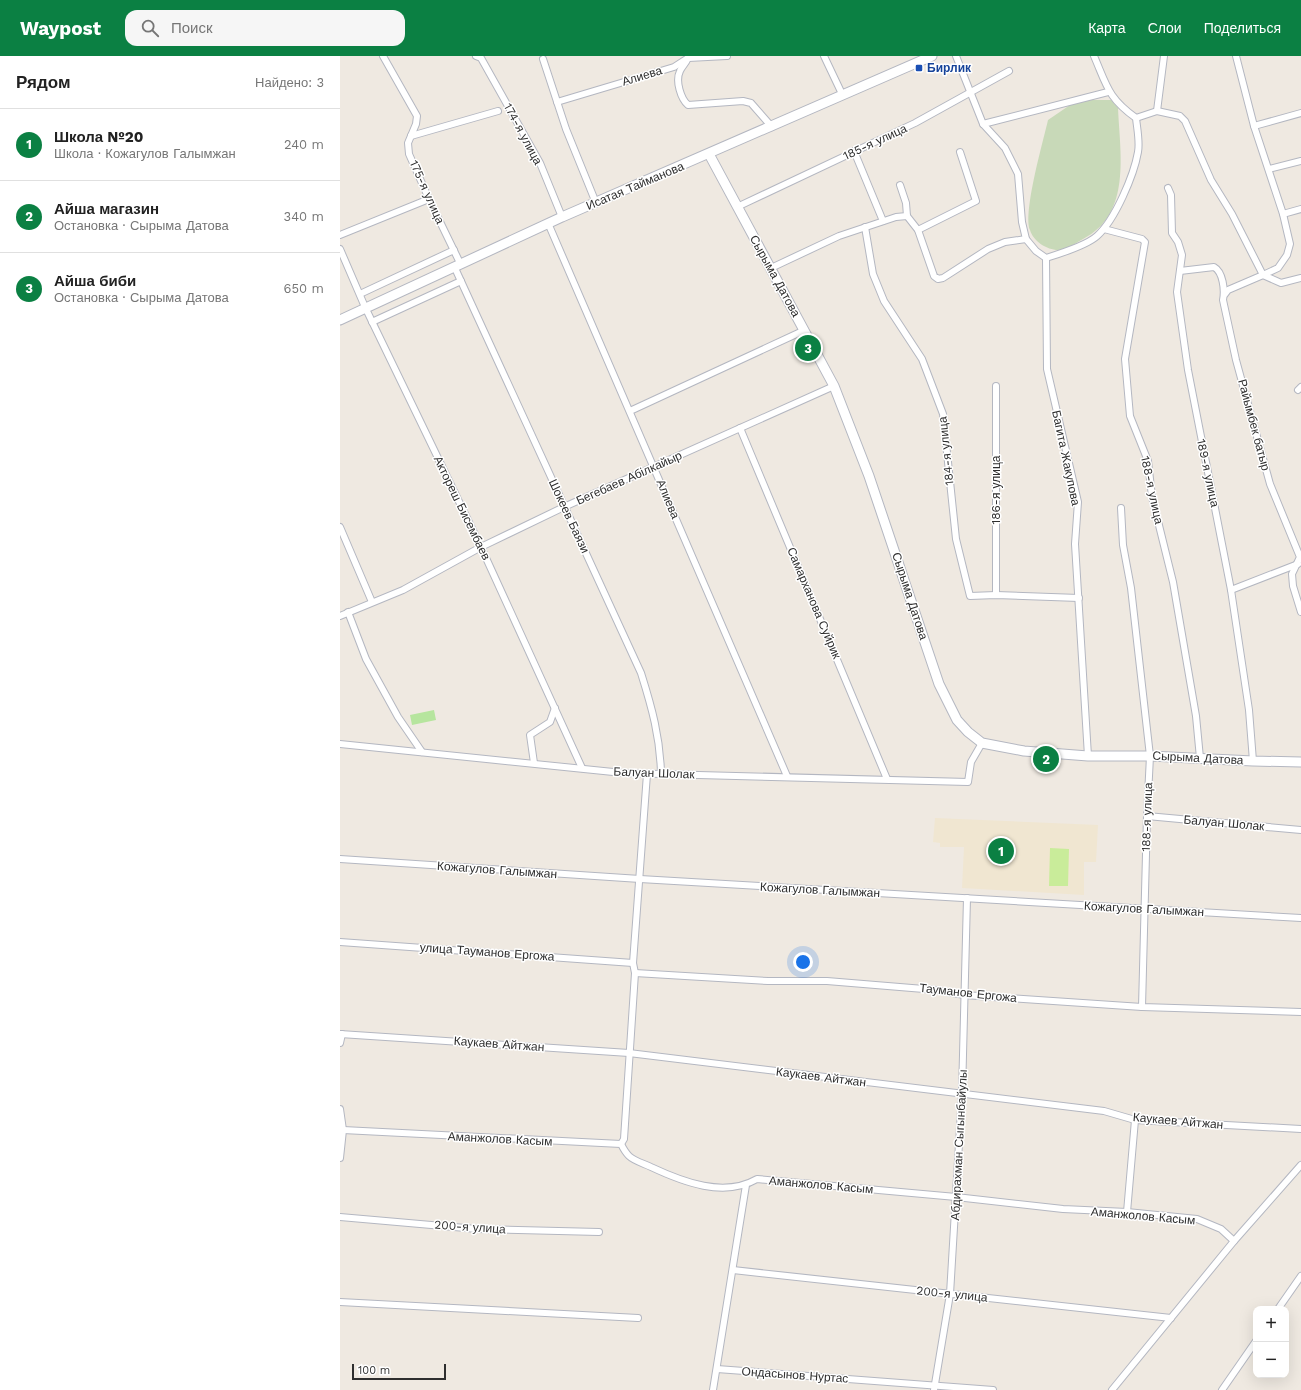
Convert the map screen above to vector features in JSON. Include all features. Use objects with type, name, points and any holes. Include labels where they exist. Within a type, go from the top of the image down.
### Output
[{"type":"street","name":"175-я улица","points":[[383,56],[417,116],[416,124],[408,143],[410,154],[429,199],[454,250],[457,264]]},
{"type":"street","name":"174-я улица","points":[[476,56],[481,58],[540,164],[562,217]]},
{"type":"street","name":"Алиева","points":[[557,102],[674,67],[688,57],[727,56]]},
{"type":"street","points":[[824,56],[843,96]]},
{"type":"street","name":"Исатая Тайманова","points":[[340,320],[457,264],[548,223],[772,127],[932,56]]},
{"type":"street","points":[[956,56],[969,92],[983,124],[1005,148],[1018,174],[1022,222],[1026,239],[1046,258],[1066,252],[1096,237],[1104,229],[1119,206],[1138,151],[1136,118]]},
{"type":"street","points":[[1094,56],[1108,92],[1121,107],[1136,118]]},
{"type":"street","points":[[1157,111],[1164,56]]},
{"type":"street","points":[[1224,294],[1228,290],[1278,268],[1287,255],[1290,244],[1283,214],[1254,126],[1236,56]]},
{"type":"street","points":[[688,57],[685,66],[680,70],[678,77],[681,95],[684,102],[688,105],[751,102],[772,127]]},
{"type":"street","points":[[543,59],[566,129],[596,203]]},
{"type":"street","name":"185-я улица","points":[[737,207],[915,123],[1009,71]]},
{"type":"street","points":[[983,124],[1108,92]]},
{"type":"street","points":[[411,136],[498,111]]},
{"type":"street","points":[[1136,118],[1157,111],[1175,113],[1180,116],[1185,121],[1211,180],[1232,214],[1263,275],[1282,283],[1301,278]]},
{"type":"street","points":[[1254,126],[1301,113]]},
{"type":"street","points":[[854,151],[883,221]]},
{"type":"street","points":[[918,230],[976,201],[960,152]]},
{"type":"street","name":"Сырыма Датова","points":[[709,154],[834,386],[869,476],[939,684],[957,720],[968,732],[982,743],[1024,751],[1088,756],[1150,756],[1301,762]]},
{"type":"street","points":[[1269,169],[1301,161]]},
{"type":"street","points":[[900,185],[906,203],[907,216],[918,230],[934,276],[938,279],[943,278],[988,248],[1005,242],[1026,239]]},
{"type":"street","name":"189-я улица","points":[[1168,188],[1171,195],[1172,233],[1178,242],[1182,255],[1177,292],[1188,370],[1231,590],[1249,710],[1253,761]]},
{"type":"street","points":[[340,235],[429,199]]},
{"type":"street","points":[[1283,214],[1301,209]]},
{"type":"street","points":[[771,268],[839,236],[896,217],[907,216]]},
{"type":"street","name":"Алиева","points":[[548,223],[787,776]]},
{"type":"street","name":"184-я улица","points":[[865,227],[873,274],[884,301],[922,359],[943,414],[956,538],[970,596],[996,595]]},
{"type":"street","name":"188-я улица","points":[[1104,229],[1142,239],[1145,242],[1125,359],[1130,416],[1148,461],[1152,497],[1173,582],[1196,716],[1200,758]]},
{"type":"street","name":"Актореш Бисембаев","points":[[340,249],[372,322],[481,547],[582,768]]},
{"type":"street","points":[[360,294],[454,250]]},
{"type":"street","name":"Багита Жакупова","points":[[1046,258],[1047,370],[1078,502],[1075,544],[1088,756]]},
{"type":"street","name":"Шокеев Баязи","points":[[457,264],[461,281],[641,673],[655,718],[660,744],[661,773]]},
{"type":"street","name":"Райымбек батыр","points":[[1180,271],[1214,267],[1221,275],[1224,294],[1223,300],[1236,360],[1270,484],[1281,514],[1300,557],[1299,563],[1292,574],[1301,612]]},
{"type":"street","points":[[372,322],[461,281]]},
{"type":"street","points":[[630,411],[805,330]]},
{"type":"street","name":"Бегебаев Абілкайыр","points":[[340,616],[403,590],[481,547],[564,507],[654,468],[834,386]]},
{"type":"street","name":"186-я улица","points":[[996,386],[996,595]]},
{"type":"street","name":"Самарханова Суйрик","points":[[740,428],[887,779]]},
{"type":"street","name":"188-я улица","points":[[1120,508],[1123,545],[1131,588],[1150,756],[1146,816],[1142,1007]]},
{"type":"street","points":[[340,527],[372,602]]},
{"type":"street","points":[[1231,590],[1299,563]]},
{"type":"street","points":[[996,595],[1079,598]]},
{"type":"street","points":[[348,612],[366,659],[398,717],[422,752]]},
{"type":"street","points":[[534,763],[530,735],[550,722],[555,708]]},
{"type":"street","name":"Балуан Шолак","points":[[340,744],[647,774],[787,776],[968,782],[971,762],[982,743]]},
{"type":"street","points":[[620,1144],[624,1139],[634,973],[633,963],[647,774]]},
{"type":"street","name":"Балуан Шолак","points":[[1146,816],[1301,830]]},
{"type":"street","name":"Кожагулов Галымжан","points":[[340,859],[1144,910],[1301,918]]},
{"type":"street","name":"Абдирахман Сыгынбайулы","points":[[934,1388],[950,1294],[962,1094],[967,898]]},
{"type":"street","name":"улица Тауманов Ергожа","points":[[340,942],[633,963]]},
{"type":"street","name":"Тауманов Ергожа","points":[[634,973],[768,981],[827,981],[936,990],[964,995],[1142,1007],[1301,1012]]},
{"type":"street","points":[[340,1043],[341,1034]]},
{"type":"street","name":"Каукаев Айтжан","points":[[341,1034],[629,1053],[1104,1111],[1135,1120],[1301,1129]]},
{"type":"street","points":[[340,1109],[343,1130],[340,1158]]},
{"type":"street","points":[[1127,1212],[1135,1120]]},
{"type":"street","name":"Аманжолов Касым","points":[[343,1130],[620,1144],[630,1157],[671,1177],[692,1184],[718,1188],[746,1186],[757,1179],[956,1197],[1063,1209],[1127,1212],[1197,1219],[1221,1229],[1234,1241]]},
{"type":"street","points":[[1112,1390],[1234,1241],[1301,1165]]},
{"type":"street","points":[[713,1390],[746,1186]]},
{"type":"street","name":"200-я улица","points":[[340,1217],[477,1229],[599,1232]]},
{"type":"street","name":"200-я улица","points":[[733,1270],[1171,1318]]},
{"type":"street","points":[[1280,1306],[1301,1276]]},
{"type":"street","points":[[340,1302],[638,1318]]},
{"type":"street","points":[[1222,1390],[1255,1342]]},
{"type":"street","name":"Ондасынов Нуртас","points":[[717,1369],[934,1388],[993,1390]]},
{"type":"shaded area","points":[[935,818],[1098,825],[1096,862],[1084,862],[1084,895],[962,888],[964,847],[940,847],[940,843],[933,842]]},
{"type":"green space","points":[[1089,100],[1111,100],[1118,108],[1121,163],[1120,181],[1116,199],[1109,214],[1099,228],[1067,248],[1054,250],[1045,247],[1037,241],[1030,230],[1029,208],[1038,160],[1048,120],[1070,105]]},
{"type":"green space","points":[[434,710],[436,720],[412,725],[410,715]]},
{"type":"green space","points":[[1050,848],[1069,849],[1068,886],[1049,886]]},
{"type":"place","name":"Бирлик","points":[[919,68]]},
{"type":"place","name":"Айша биби","points":[[808,348]]},
{"type":"place","name":"Айша магазин","points":[[1046,759]]},
{"type":"place","name":"Школа №20","points":[[1001,851]]}]
